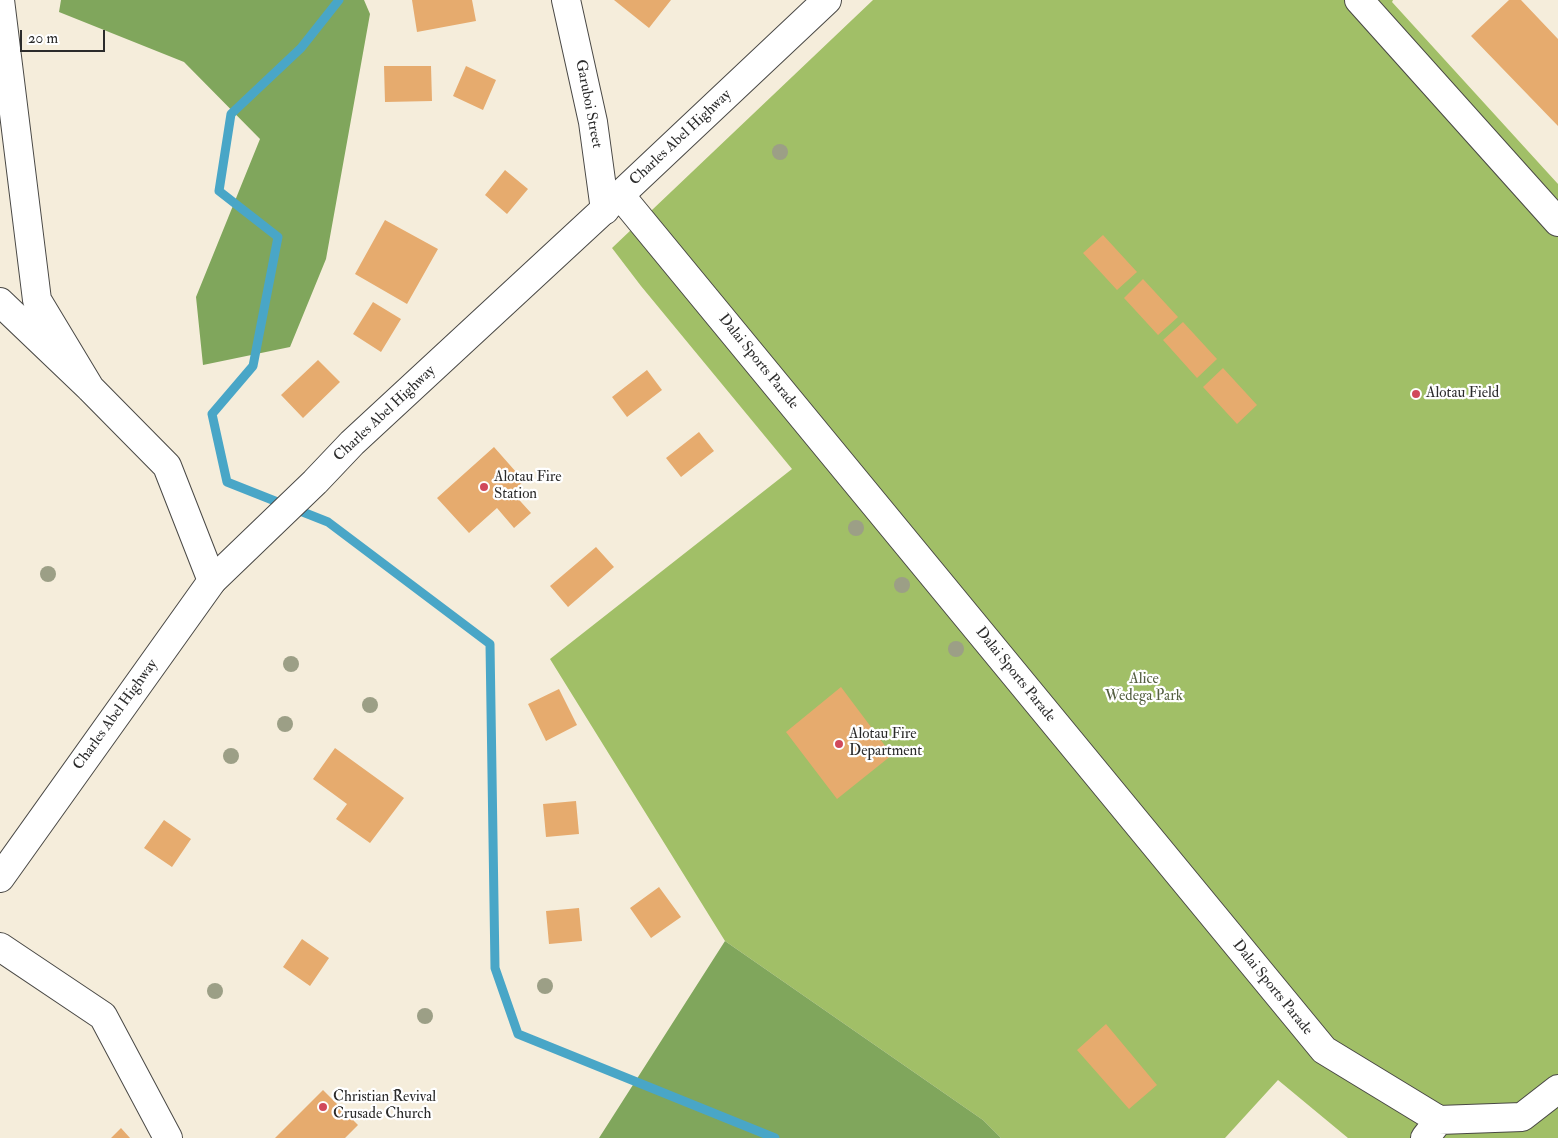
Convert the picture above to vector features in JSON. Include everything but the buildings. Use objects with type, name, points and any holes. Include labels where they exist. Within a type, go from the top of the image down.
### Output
[{"type":"street","points":[[0,0],[37,300],[90,388]]},
{"type":"street","name":"Garuboi Street","points":[[566,0],[612,203]]},
{"type":"street","name":"Charles Abel Highway","points":[[0,878],[212,581],[352,444],[827,0]]},
{"type":"street","points":[[1360,0],[1558,222]]},
{"type":"street","name":"Dalai Sports Parade","points":[[612,203],[1324,1050],[1432,1129]]},
{"type":"street","points":[[0,302],[90,388],[167,466],[212,581]]},
{"type":"street","points":[[0,947],[104,1016],[168,1138]]},
{"type":"street","points":[[1432,1129],[1522,1117],[1558,1089]]},
{"type":"green space","points":[[61,0],[364,0],[370,14],[326,259],[290,347],[203,365],[196,297],[260,139],[184,62],[59,12]]},
{"type":"green space","name":"Alice Wedega Park","points":[[873,0],[1393,0],[1392,2],[1558,184],[1558,1138],[1348,1138],[1278,1080],[1225,1138],[1001,1138],[983,1120],[725,941],[550,659],[792,469],[641,286],[612,248]]},
{"type":"green space","points":[[725,941],[983,1120],[1001,1138],[599,1138]]},
{"type":"waterway","points":[[339,0],[301,48],[231,114],[219,191],[278,237],[253,366],[212,414],[227,482],[328,522],[490,644],[495,968],[518,1034],[775,1138]]},
{"type":"place","name":"Alotau Field","points":[[1416,394]]},
{"type":"place","name":"Alotau Fire Station","points":[[484,487]]},
{"type":"place","name":"Alotau Fire Department","points":[[839,744]]},
{"type":"place","name":"Christian Revival Crusade Church","points":[[323,1107]]}]
